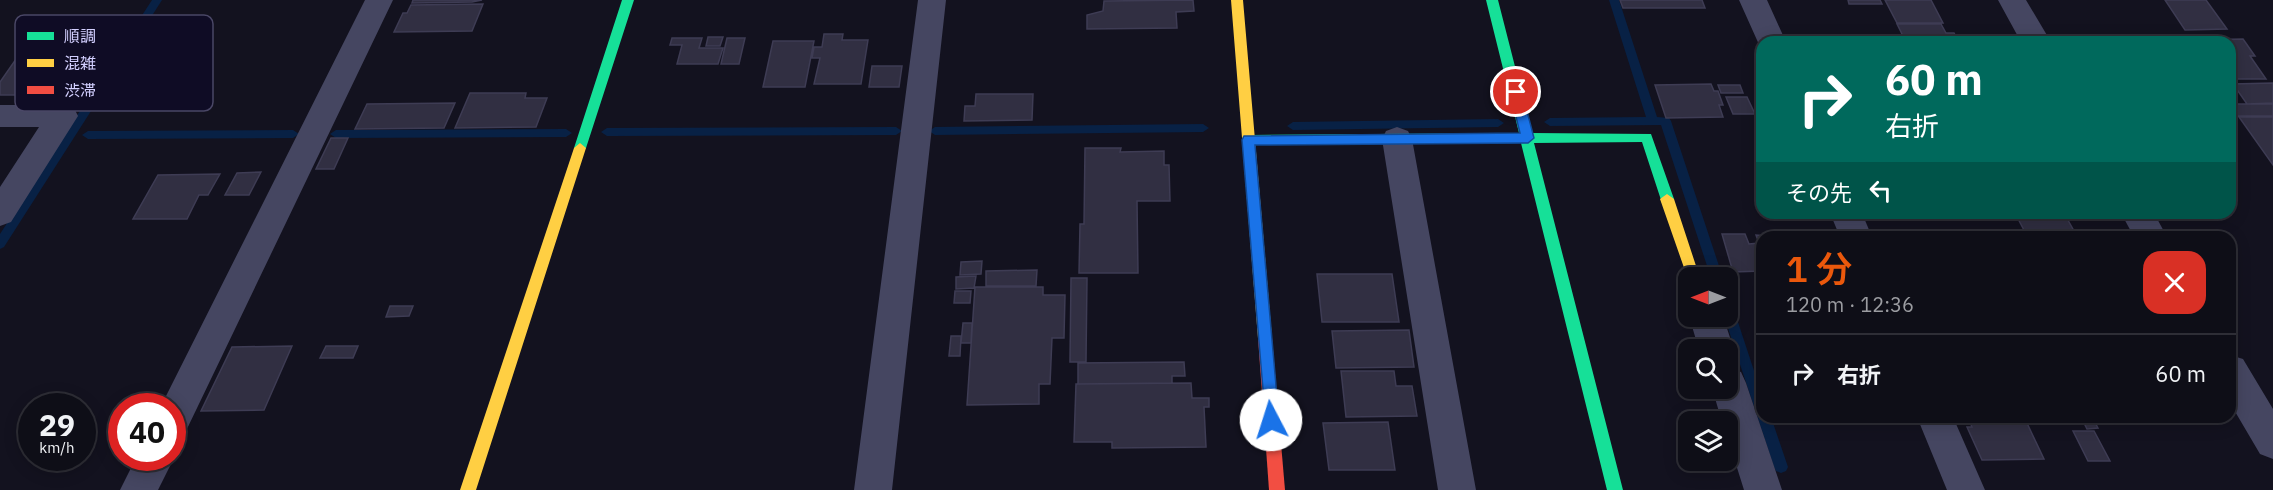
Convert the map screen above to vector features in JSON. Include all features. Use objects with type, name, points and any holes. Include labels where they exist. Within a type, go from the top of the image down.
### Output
[{"type":"street","points":[[186,393],[379,0]]},
{"type":"street","points":[[468,490],[628,0]]},
{"type":"street","points":[[873,490],[932,0]]},
{"type":"street","points":[[1237,0],[1277,490]]},
{"type":"street","points":[[1492,0],[1615,490]]},
{"type":"street","points":[[1753,0],[1768,36]]},
{"type":"street","points":[[2012,0],[2033,36]]},
{"type":"street","points":[[0,117],[63,116],[0,213]]},
{"type":"street","points":[[1249,140],[1647,136],[1689,267]]},
{"type":"street","points":[[1397,139],[1456,490]]},
{"type":"street","points":[[2236,380],[2273,442]]},
{"type":"street","points":[[1733,399],[1763,490]]},
{"type":"street","points":[[1938,423],[1966,490]]},
{"type":"street","points":[[139,490],[148,471]]},
{"type":"building","points":[[413,0],[482,0],[412,3]]},
{"type":"building","points":[[1193,0],[1194,11],[1176,12],[1177,28],[1087,29],[1087,15],[1103,11],[1104,1]]},
{"type":"building","points":[[1620,0],[1702,0],[1705,8],[1623,8]]},
{"type":"building","points":[[1848,0],[1880,0],[1882,4],[1849,4]]},
{"type":"building","points":[[1885,0],[1931,0],[1943,23],[1897,23]]},
{"type":"building","points":[[2165,0],[2206,0],[2227,29],[2185,30]]},
{"type":"building","points":[[483,4],[472,31],[394,32],[403,13],[407,13],[411,5]]},
{"type":"building","points":[[1897,24],[1941,24],[1946,33],[1954,33],[1956,36],[1903,36]]},
{"type":"building","points":[[824,34],[843,34],[842,40],[868,40],[861,84],[814,84],[820,58],[812,58],[814,47],[822,47]]},
{"type":"building","points":[[708,37],[723,37],[720,46],[706,46]]},
{"type":"building","points":[[672,38],[702,38],[699,48],[723,48],[718,64],[677,64],[682,45],[670,45]]},
{"type":"building","points":[[727,38],[745,38],[739,64],[721,64]]},
{"type":"building","points":[[2236,39],[2243,39],[2255,56],[2250,56],[2266,79],[2236,79]]},
{"type":"building","points":[[773,41],[814,41],[805,87],[763,87]]},
{"type":"building","points":[[15,61],[15,95],[0,95],[0,82]]},
{"type":"building","points":[[872,66],[902,66],[899,87],[869,87]]},
{"type":"building","points":[[2273,83],[2273,103],[2247,104],[2236,88],[2236,84]]},
{"type":"building","points":[[1711,84],[1714,91],[1718,91],[1723,105],[1719,105],[1723,117],[1666,118],[1655,85]]},
{"type":"building","points":[[1718,85],[1740,85],[1743,93],[1721,93]]},
{"type":"building","points":[[470,93],[526,93],[525,98],[547,98],[536,127],[455,128]]},
{"type":"building","points":[[976,94],[1033,94],[1032,120],[964,121],[965,106],[975,106]]},
{"type":"building","points":[[1726,97],[1747,97],[1755,114],[1733,114]]},
{"type":"building","points":[[455,103],[444,128],[355,129],[367,104]]},
{"type":"building","points":[[2236,104],[2273,104],[2273,116],[2236,116]]},
{"type":"building","points":[[2239,117],[2273,117],[2273,165]]},
{"type":"building","points":[[331,138],[348,138],[334,169],[316,169]]},
{"type":"building","points":[[1085,148],[1121,148],[1120,152],[1164,151],[1164,165],[1169,165],[1170,201],[1137,201],[1138,273],[1079,273],[1080,224],[1084,224]]},
{"type":"building","points":[[261,172],[249,195],[225,195],[237,173]]},
{"type":"building","points":[[220,174],[208,195],[199,195],[187,219],[133,219],[158,175]]},
{"type":"building","points":[[2018,219],[2067,219],[2074,231],[2024,231]]},
{"type":"building","points":[[1722,234],[1745,234],[1749,244],[1756,243],[1756,271],[1738,272],[1738,267],[1732,267]]},
{"type":"building","points":[[982,261],[981,274],[960,275],[961,262]]},
{"type":"building","points":[[1037,270],[1036,286],[986,286],[986,271]]},
{"type":"building","points":[[1317,274],[1392,274],[1399,322],[1322,322]]},
{"type":"building","points":[[976,276],[974,288],[956,289],[956,277]]},
{"type":"building","points":[[1071,278],[1087,278],[1086,362],[1070,362]]},
{"type":"building","points":[[975,287],[1043,287],[1043,295],[1065,295],[1064,338],[1052,338],[1050,384],[1039,384],[1039,404],[967,405]]},
{"type":"building","points":[[955,291],[971,291],[970,303],[954,303]]},
{"type":"building","points":[[390,306],[413,306],[409,316],[386,317]]},
{"type":"building","points":[[963,323],[972,323],[971,343],[961,343]]},
{"type":"building","points":[[1409,330],[1414,367],[1336,368],[1332,331]]},
{"type":"building","points":[[951,336],[961,336],[960,356],[949,356]]},
{"type":"building","points":[[292,346],[264,410],[201,411],[232,347]]},
{"type":"building","points":[[326,346],[358,346],[353,358],[320,358]]},
{"type":"building","points":[[1184,362],[1185,376],[1172,376],[1172,383],[1078,384],[1078,363]]},
{"type":"building","points":[[1341,371],[1394,371],[1396,386],[1412,386],[1417,416],[1346,417]]},
{"type":"building","points":[[1191,383],[1192,398],[1209,398],[1209,407],[1204,407],[1206,447],[1112,448],[1112,442],[1074,442],[1076,384]]},
{"type":"building","points":[[1388,422],[1395,470],[1329,470],[1323,423]]},
{"type":"building","points":[[1970,423],[2027,423],[2044,459],[1982,460],[1967,427],[1972,427]]},
{"type":"building","points":[[2084,423],[2095,423],[2098,428],[2087,429]]},
{"type":"building","points":[[2073,431],[2094,431],[2110,461],[2088,461]]},
{"type":"waterway","points":[[147,15],[157,0]]},
{"type":"waterway","points":[[1614,0],[1653,121]]},
{"type":"waterway","points":[[0,244],[86,111]]},
{"type":"waterway","points":[[1550,122],[1653,121]]},
{"type":"waterway","points":[[1653,121],[1665,121],[1713,267]]},
{"type":"waterway","points":[[1293,126],[1498,123]]},
{"type":"waterway","points":[[935,131],[1203,128]]},
{"type":"waterway","points":[[607,132],[896,131]]},
{"type":"waterway","points":[[336,134],[566,133]]},
{"type":"waterway","points":[[88,135],[293,134]]},
{"type":"waterway","points":[[1734,327],[1756,395]]},
{"type":"waterway","points":[[1766,423],[1781,467]]},
{"type":"traffic: fast","points":[[580,148],[628,0]]},
{"type":"traffic: fast","points":[[1492,0],[1615,490]]},
{"type":"traffic: fast","points":[[1249,140],[1647,137],[1667,199]]},
{"type":"traffic: slow","points":[[1237,0],[1265,338]]},
{"type":"traffic: slow","points":[[468,490],[580,148]]},
{"type":"traffic: slow","points":[[1667,199],[1689,267]]},
{"type":"traffic: jam","points":[[1265,338],[1277,490]]},
{"type":"route","points":[[1271,420],[1249,140],[1528,138],[1516,92]]}]
